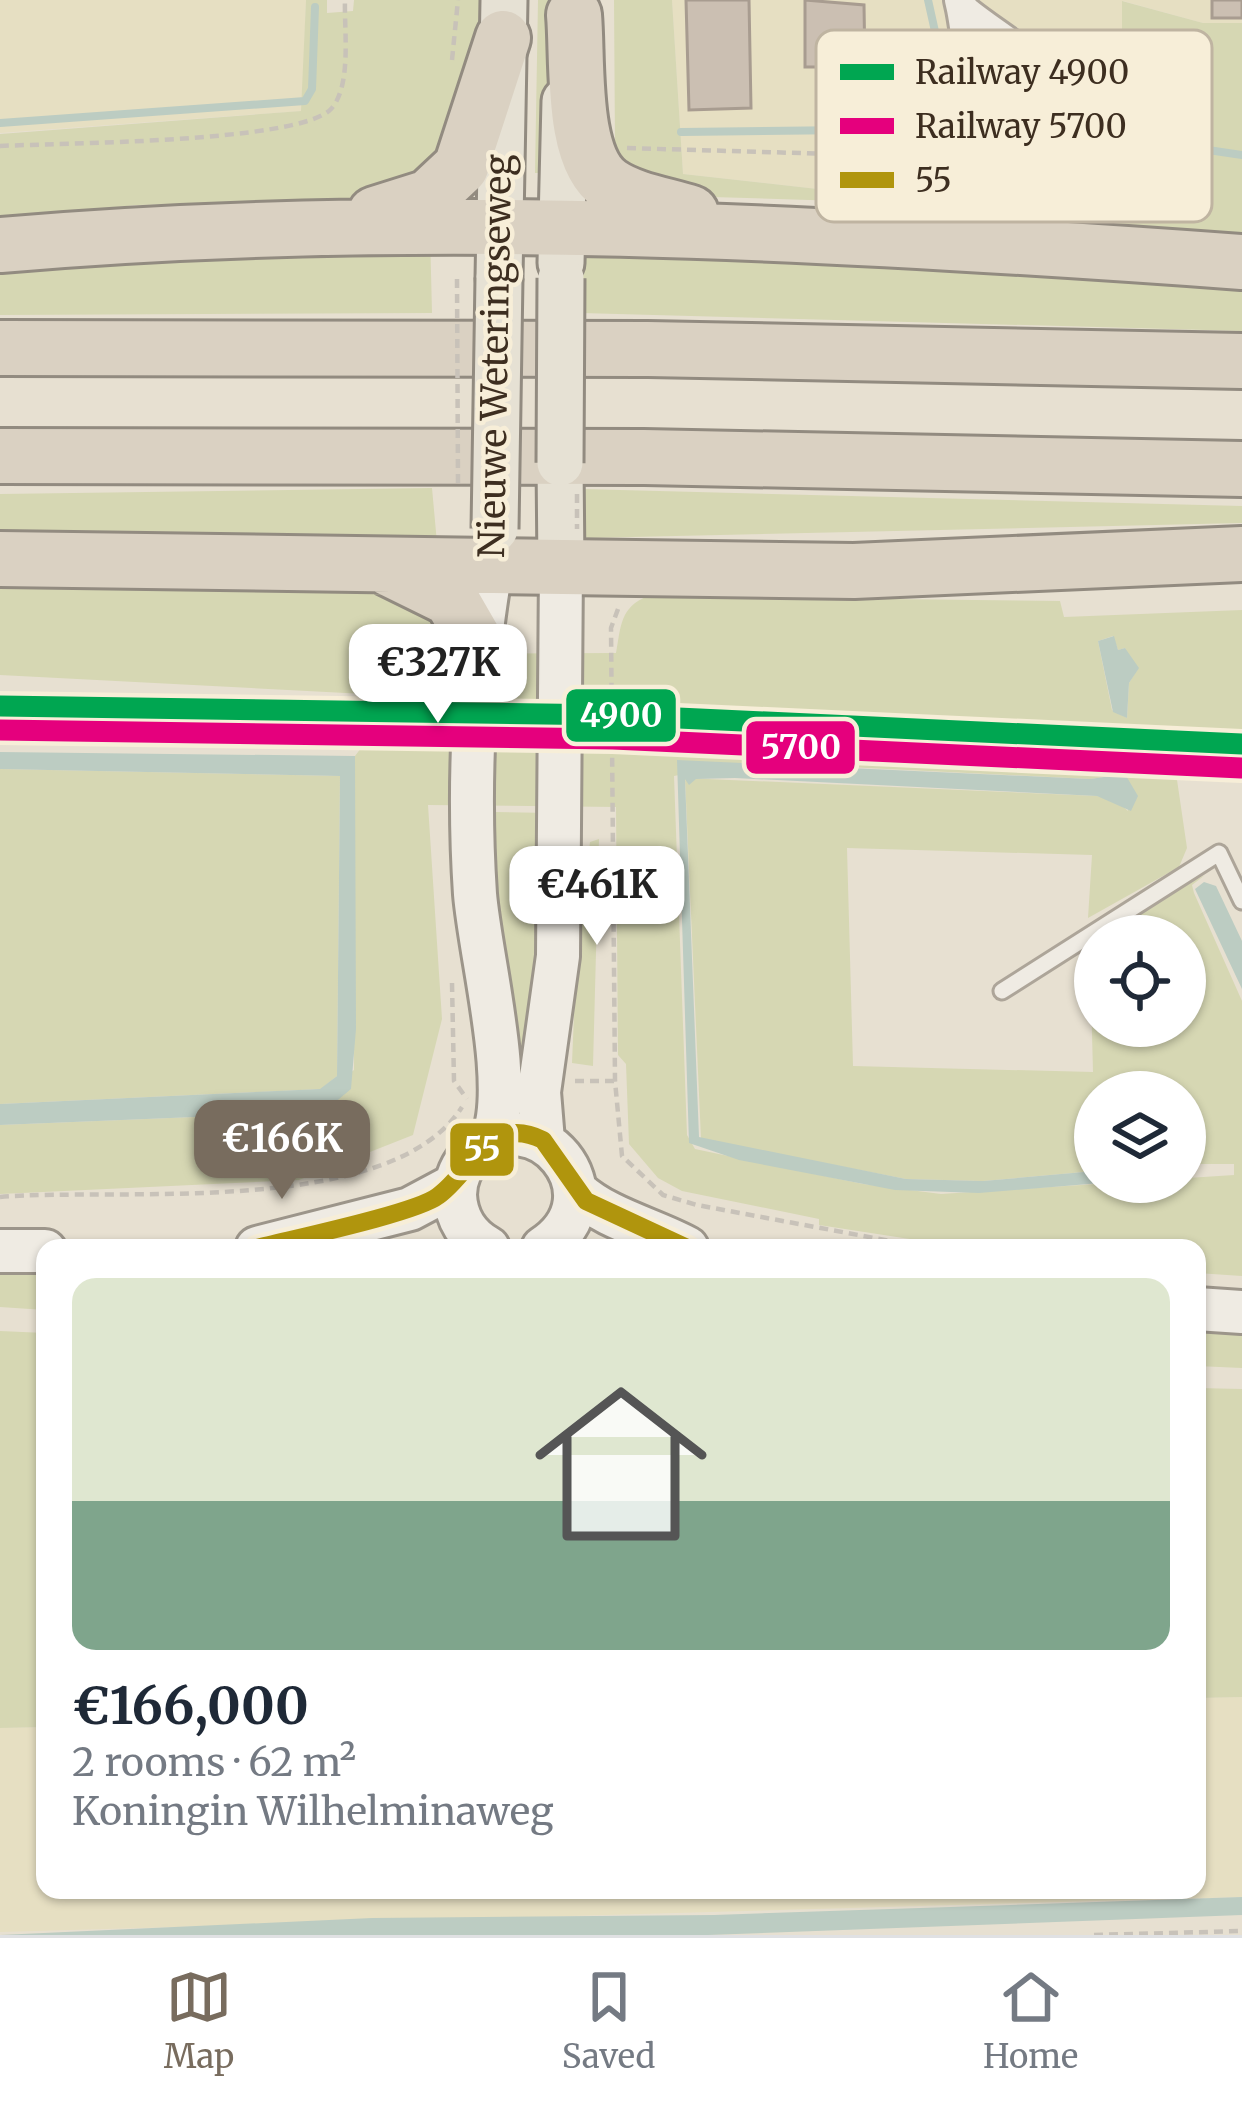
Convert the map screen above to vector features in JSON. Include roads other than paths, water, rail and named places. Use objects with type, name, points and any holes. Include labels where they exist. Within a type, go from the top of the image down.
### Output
[{"type":"highway","points":[[574,7],[582,137],[596,173],[614,188],[757,232]]},
{"type":"highway","points":[[351,225],[392,206],[429,197],[455,175],[469,151],[503,19]]},
{"type":"highway","points":[[0,245],[351,225],[485,261],[757,232],[1242,262]]},
{"type":"highway","points":[[0,348],[648,350],[1242,361]]},
{"type":"highway","points":[[0,456],[622,457],[1242,469]]},
{"type":"highway","points":[[0,559],[375,562],[494,547],[875,571],[1242,554]]},
{"type":"highway","points":[[375,562],[443,592],[465,616],[477,644]]},
{"type":"main road","name":"Nieuwe Weteringseweg","points":[[543,1141],[538,1112],[558,956],[561,254],[565,94],[574,7]]},
{"type":"main road","name":"Nieuwe Weteringseweg","points":[[492,1139],[501,1095],[477,910],[477,644],[494,547],[485,261],[503,19]]},
{"type":"main road","points":[[292,1239],[410,1209],[455,1185],[475,1150],[509,1135],[543,1141],[567,1165],[577,1192],[635,1236]]},
{"type":"main road","points":[[455,1185],[477,1239]]},
{"type":"main road","points":[[553,1239],[577,1192]]},
{"type":"main road","points":[[585,1239],[635,1236]]},
{"type":"main road","points":[[0,1251],[36,1251]]},
{"type":"main road","points":[[1206,1310],[1242,1312]]},
{"type":"street","points":[[961,4],[993,30]]},
{"type":"lane","points":[[1001,991],[1219,853],[1242,901]]},
{"type":"waterway","points":[[928,0],[935,30]]},
{"type":"waterway","points":[[0,123],[305,101],[312,89],[315,7]]},
{"type":"waterway","points":[[681,132],[816,130]]},
{"type":"waterway","points":[[1212,151],[1242,155]]},
{"type":"rail line","name":"4900","points":[[0,706],[614,715],[1242,744]]},
{"type":"rail line","name":"5700","points":[[0,730],[613,739],[1241,768]]}]
